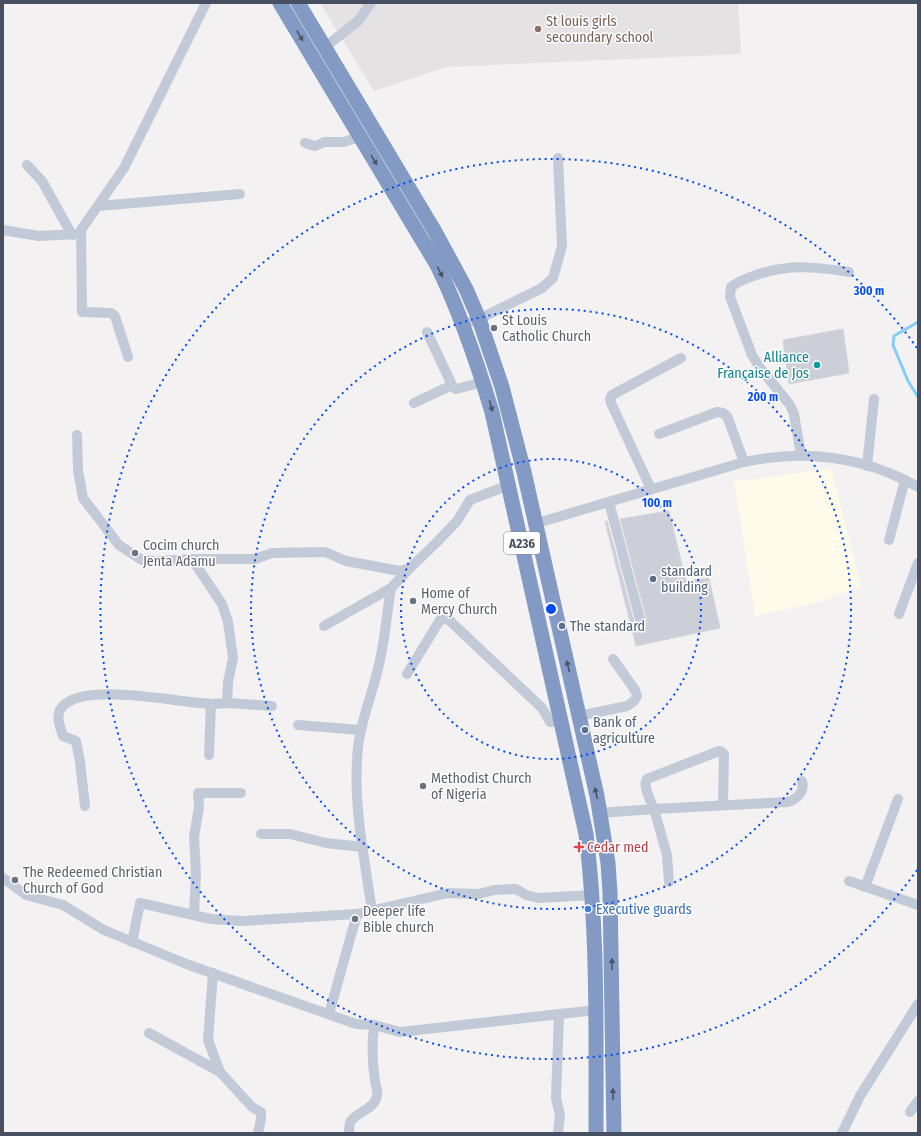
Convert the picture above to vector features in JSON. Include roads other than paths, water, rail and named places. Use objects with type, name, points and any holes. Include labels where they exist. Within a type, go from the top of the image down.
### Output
[{"type":"highway","name":"A236","points":[[280,3],[436,265],[463,324],[484,382],[509,485],[586,834],[593,895],[596,1010],[596,1133]]},
{"type":"highway","name":"A236","points":[[298,3],[434,230],[466,289],[479,319],[502,387],[524,472],[534,524],[579,716],[604,832],[610,893],[614,1133]]},
{"type":"highway","points":[[562,721],[579,716]]},
{"type":"highway","points":[[586,834],[604,832]]},
{"type":"street","points":[[3,230],[39,236],[77,234],[81,230],[124,168],[206,3]]},
{"type":"street","points":[[325,47],[358,21],[371,3]]},
{"type":"street","points":[[305,142],[315,146],[324,142],[343,142],[360,137]]},
{"type":"street","points":[[463,324],[479,319],[542,288],[553,278],[562,246],[558,158]]},
{"type":"street","points":[[27,165],[42,181],[77,234],[82,312],[111,313],[114,316],[128,357]]},
{"type":"street","points":[[98,206],[240,194]]},
{"type":"street","points":[[801,455],[794,414],[790,405],[760,368],[752,355],[730,296],[731,287],[739,281],[775,269],[813,267],[849,272]]},
{"type":"street","points":[[428,332],[452,385],[456,389],[484,382]]},
{"type":"street","points":[[651,489],[610,400],[612,395],[681,358]]},
{"type":"street","points":[[414,403],[452,385]]},
{"type":"street","points":[[867,466],[874,400]]},
{"type":"street","points":[[659,434],[717,412],[723,413],[727,416],[744,462]]},
{"type":"street","points":[[77,435],[78,470],[83,498],[119,545],[142,560],[255,559],[272,553],[325,552],[346,561],[400,570],[410,568]]},
{"type":"street","points":[[534,524],[744,462],[766,457],[801,455],[833,458],[867,466],[905,480],[918,487]]},
{"type":"street","points":[[889,540],[905,480]]},
{"type":"street","points":[[324,626],[391,588],[457,521],[470,500],[509,485]]},
{"type":"street","points":[[609,502],[641,623]]},
{"type":"street","points":[[192,559],[222,604],[228,622],[232,658],[228,682],[228,703]]},
{"type":"street","points":[[899,614],[918,563]]},
{"type":"street","points":[[372,911],[357,805],[357,760],[360,730],[380,659],[391,588]]},
{"type":"street","points":[[407,674],[440,620],[446,619],[449,620],[542,708],[550,722],[562,721]]},
{"type":"street","points":[[579,716],[627,706],[634,702],[637,696],[635,690],[613,659]]},
{"type":"street","points":[[85,806],[76,741],[63,736],[58,713],[62,707],[78,698],[116,695],[211,704],[228,703],[272,706]]},
{"type":"street","points":[[209,755],[211,704]]},
{"type":"street","points":[[298,724],[360,730]]},
{"type":"street","points":[[669,882],[667,855],[654,809],[645,785],[646,780],[718,750],[724,754],[723,805]]},
{"type":"street","points":[[600,812],[788,802],[796,798],[801,793],[803,785],[802,781]]},
{"type":"street","points":[[194,916],[196,873],[194,837],[199,807],[198,793],[241,793]]},
{"type":"street","points":[[865,887],[898,799]]},
{"type":"street","points":[[261,834],[290,834],[326,843],[363,847]]},
{"type":"street","points":[[3,878],[26,895],[63,905],[104,930],[132,942],[213,974],[356,1024],[374,1025],[400,1032],[596,1010]]},
{"type":"street","points":[[848,881],[918,905]]},
{"type":"street","points":[[132,942],[140,903],[210,919],[242,921],[357,914],[448,893],[479,894],[494,890],[516,889],[526,895],[538,898],[593,895]]},
{"type":"street","points":[[329,1014],[357,914]]},
{"type":"street","points":[[213,974],[208,1040],[220,1072]]},
{"type":"street","points":[[842,1133],[860,1096],[918,1004]]},
{"type":"street","points":[[558,1133],[560,1115],[556,1098],[559,1014]]},
{"type":"street","points":[[348,1133],[350,1122],[357,1115],[370,1107],[376,1100],[378,1092],[375,1081],[372,1041],[374,1025]]},
{"type":"street","points":[[149,1033],[220,1072],[252,1107],[261,1112],[258,1133]]},
{"type":"street","points":[[910,1112],[918,1101]]},
{"type":"waterway","points":[[918,322],[894,336],[893,345],[908,381],[918,397]]},
{"type":"place","name":"St louis girls secoundary school","points":[[538,29]]},
{"type":"place","name":"St Louis Catholic Church","points":[[494,328]]},
{"type":"place","name":"Alliance Française de Jos","points":[[817,365]]},
{"type":"place","name":"Cocim church Jenta Adamu","points":[[135,553]]},
{"type":"place","name":"standard building","points":[[653,579]]},
{"type":"place","name":"Home of Mercy Church","points":[[413,601]]},
{"type":"place","name":"The standard","points":[[562,626]]},
{"type":"place","name":"Bank of agriculture","points":[[585,730]]},
{"type":"place","name":"Methodist Church of Nigeria","points":[[423,786]]},
{"type":"place","name":"Cedar med","points":[[579,847]]},
{"type":"place","name":"The Redeemed Christian Church of God","points":[[15,880]]},
{"type":"place","name":"Executive guards","points":[[588,909]]},
{"type":"place","name":"Deeper life Bible church","points":[[355,919]]}]
